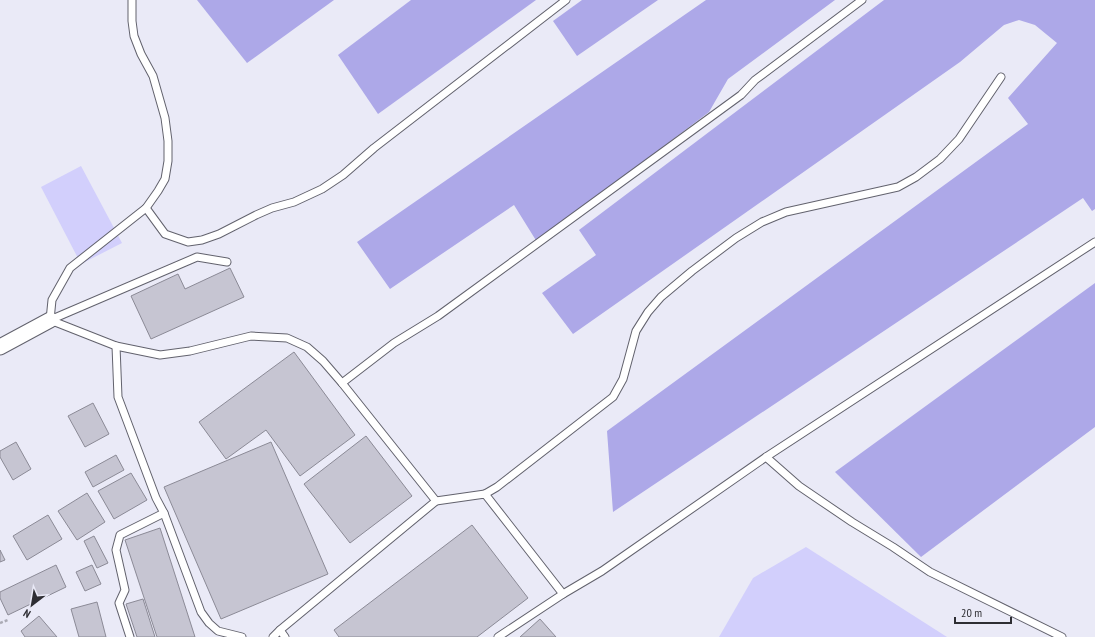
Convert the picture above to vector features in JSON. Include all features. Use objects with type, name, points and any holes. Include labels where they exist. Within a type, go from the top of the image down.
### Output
[{"type":"street","points":[[0,347],[50,320]]},
{"type":"lane","points":[[50,320],[52,300],[70,268],[146,208],[165,179],[168,161],[168,140],[165,118],[153,76],[141,54],[134,36],[132,0]]},
{"type":"lane","points":[[146,208],[165,234],[188,242],[202,240],[219,234],[235,225],[267,211],[294,202],[322,189],[343,175],[374,148],[566,0]]},
{"type":"lane","points":[[342,383],[394,343],[438,316],[741,95],[755,80],[862,0]]},
{"type":"lane","points":[[273,637],[436,501],[485,494],[497,488],[614,396],[623,379],[636,331],[648,312],[661,296],[692,271],[736,238],[762,222],[786,212],[898,187],[916,177],[940,159],[959,139],[1001,77]]},
{"type":"lane","points":[[498,637],[563,594],[602,571],[766,457],[1095,242]]},
{"type":"lane","points":[[50,320],[198,257],[227,262]]},
{"type":"lane","points":[[50,320],[116,346],[160,355],[190,351],[251,336],[288,338],[307,347],[323,361],[436,501]]},
{"type":"lane","points":[[116,346],[118,397],[201,612],[209,623],[218,631],[242,637]]},
{"type":"lane","points":[[766,457],[799,486],[930,572],[1062,637]]},
{"type":"lane","points":[[485,494],[563,594]]},
{"type":"lane","points":[[130,637],[119,603],[125,590],[116,550],[120,535],[164,513]]},
{"type":"lane","points":[[280,630],[285,637]]},
{"type":"path","points":[[0,623],[8,620]]},
{"type":"shaded area","points":[[197,0],[334,0],[247,63]]},
{"type":"shaded area","points":[[411,0],[536,0],[378,114],[338,55]]},
{"type":"shaded area","points":[[582,0],[658,0],[577,56],[553,21]]},
{"type":"shaded area","points":[[706,0],[835,0],[728,79],[709,112],[537,242],[514,205],[390,289],[357,242]]},
{"type":"shaded area","points":[[884,0],[1095,0],[1095,209],[1092,211],[1083,198],[613,512],[607,431],[1028,124],[1008,98],[1057,43],[1035,25],[1019,20],[1004,25],[960,62],[573,334],[542,293],[596,255],[579,230]]},
{"type":"shaded area","points":[[81,166],[122,243],[81,264],[41,187]]},
{"type":"shaded area","points":[[1095,283],[1095,427],[921,557],[835,472]]},
{"type":"shaded area","points":[[806,547],[947,637],[719,637],[753,578]]},
{"type":"building","points":[[230,268],[244,297],[151,339],[131,296],[178,274],[185,289]]},
{"type":"building","points":[[294,352],[355,435],[300,476],[266,430],[226,459],[199,422]]},
{"type":"building","points":[[93,403],[109,434],[85,447],[68,416]]},
{"type":"building","points":[[366,436],[412,496],[350,543],[304,484]]},
{"type":"building","points":[[16,442],[31,469],[13,480],[0,457],[0,451]]},
{"type":"building","points":[[271,442],[328,574],[221,619],[164,487]]},
{"type":"building","points":[[116,455],[124,470],[93,487],[85,472]]},
{"type":"building","points":[[131,473],[147,500],[114,519],[98,491]]},
{"type":"building","points":[[87,493],[105,522],[77,540],[58,511]]},
{"type":"building","points":[[48,515],[62,539],[27,560],[13,536]]},
{"type":"building","points":[[472,525],[528,598],[477,637],[339,637],[334,630]]},
{"type":"building","points":[[160,528],[195,637],[157,637],[125,540]]},
{"type":"building","points":[[94,536],[108,563],[97,568],[84,541]]},
{"type":"building","points":[[0,550],[5,560],[0,562]]},
{"type":"building","points":[[56,565],[66,587],[8,615],[0,598],[0,592]]},
{"type":"building","points":[[92,565],[101,584],[85,591],[76,572]]},
{"type":"building","points":[[143,599],[155,637],[137,637],[126,604]]},
{"type":"building","points":[[97,602],[106,637],[79,637],[71,609]]},
{"type":"building","points":[[39,616],[57,637],[25,637],[21,631]]},
{"type":"building","points":[[540,619],[556,637],[520,637]]}]
